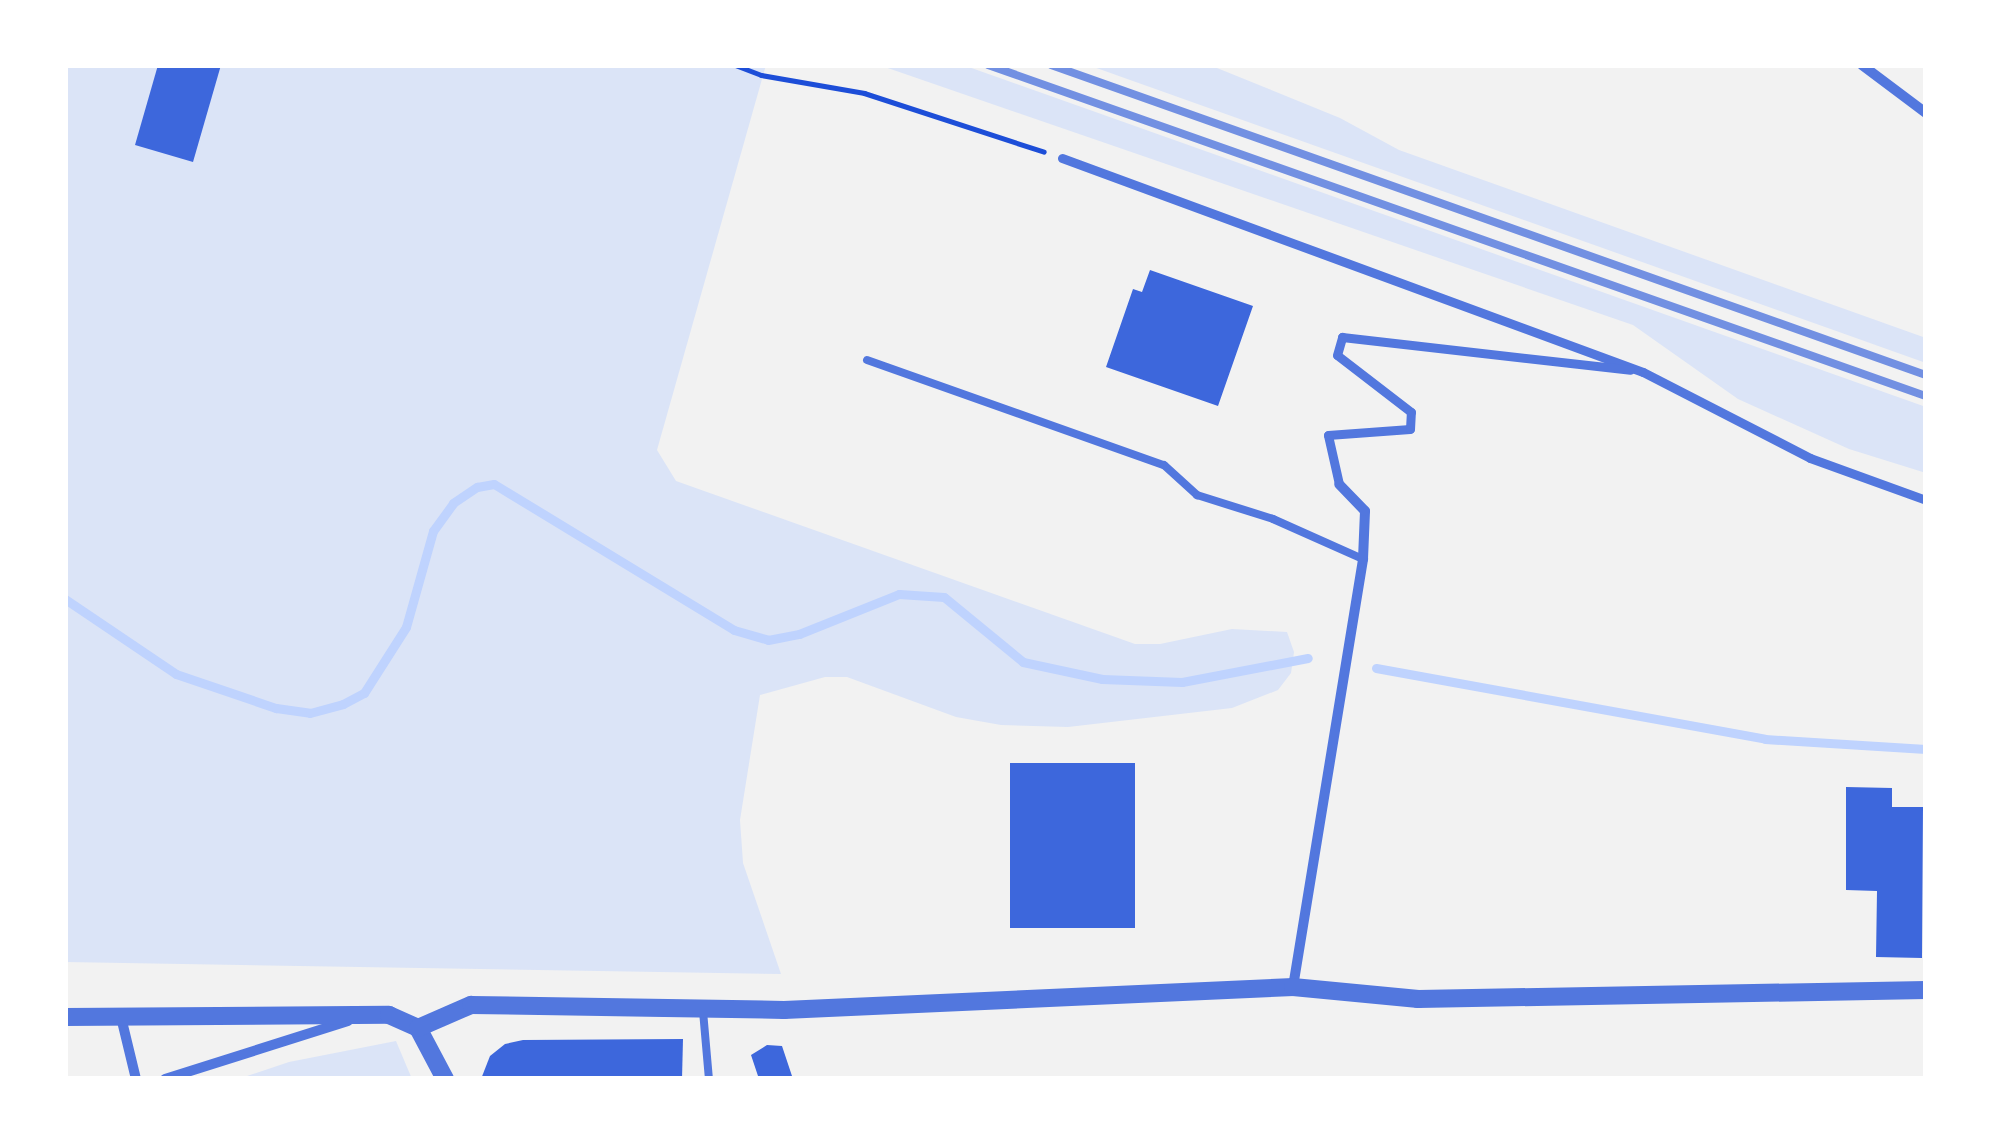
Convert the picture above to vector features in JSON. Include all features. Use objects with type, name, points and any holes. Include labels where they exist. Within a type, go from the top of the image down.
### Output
[{"type":"street","points":[[1862,65],[1926,113]]},
{"type":"street","points":[[1062,158],[1643,372],[1810,458],[1926,500]]},
{"type":"street","points":[[1294,987],[1363,559],[1365,511],[1339,484],[1328,436],[1410,429],[1412,412],[1337,354],[1342,338],[1643,372]]},
{"type":"street","points":[[418,1028],[472,1006],[703,1011],[1294,987],[1418,999],[1926,990]]},
{"type":"street","points":[[65,1017],[389,1015],[418,1028],[444,1079]]},
{"type":"street","points":[[165,1079],[363,1016]]},
{"type":"street","points":[[122,1017],[136,1079]]},
{"type":"lane","points":[[867,360],[1164,466],[1197,495],[1273,519],[1363,559]]},
{"type":"lane","points":[[703,1011],[709,1079]]},
{"type":"path","points":[[734,65],[761,74],[864,93],[1062,158]]},
{"type":"shaded area","points":[[65,65],[766,65],[657,450],[676,481],[1135,644],[1160,644],[1232,629],[1287,632],[1294,652],[1291,673],[1278,690],[1232,708],[1068,727],[1001,725],[956,717],[847,677],[825,677],[760,695],[740,820],[743,863],[781,974],[65,962]]},
{"type":"shaded area","points":[[879,65],[963,65],[1926,407],[1926,473],[1849,449],[1738,399],[1633,325]]},
{"type":"shaded area","points":[[1088,65],[1217,68],[1340,118],[1399,150],[1926,338],[1926,363]]},
{"type":"shaded area","points":[[396,1041],[412,1079],[238,1079],[289,1062]]},
{"type":"building","points":[[158,65],[221,65],[193,162],[135,145]]},
{"type":"building","points":[[1150,270],[1253,306],[1218,406],[1106,367],[1133,289],[1142,292]]},
{"type":"building","points":[[1010,763],[1135,763],[1135,928],[1010,928]]},
{"type":"building","points":[[1846,787],[1892,788],[1892,807],[1923,807],[1922,958],[1876,957],[1877,891],[1846,890]]},
{"type":"building","points":[[683,1039],[682,1079],[481,1079],[490,1056],[505,1044],[523,1040]]},
{"type":"building","points":[[767,1045],[782,1046],[793,1079],[759,1079],[751,1055]]},
{"type":"waterway","points":[[65,599],[176,674],[276,708],[310,713],[343,704],[364,693],[406,627],[433,531],[453,503],[477,487],[494,484],[734,630],[768,640],[799,634],[899,594],[944,597],[1023,662],[1102,679],[1182,682],[1308,658]]},
{"type":"waterway","points":[[1376,668],[1765,739],[1926,749]]},
{"type":"railway","points":[[988,65],[1926,396]]},
{"type":"railway","points":[[1051,65],[1926,375]]}]
